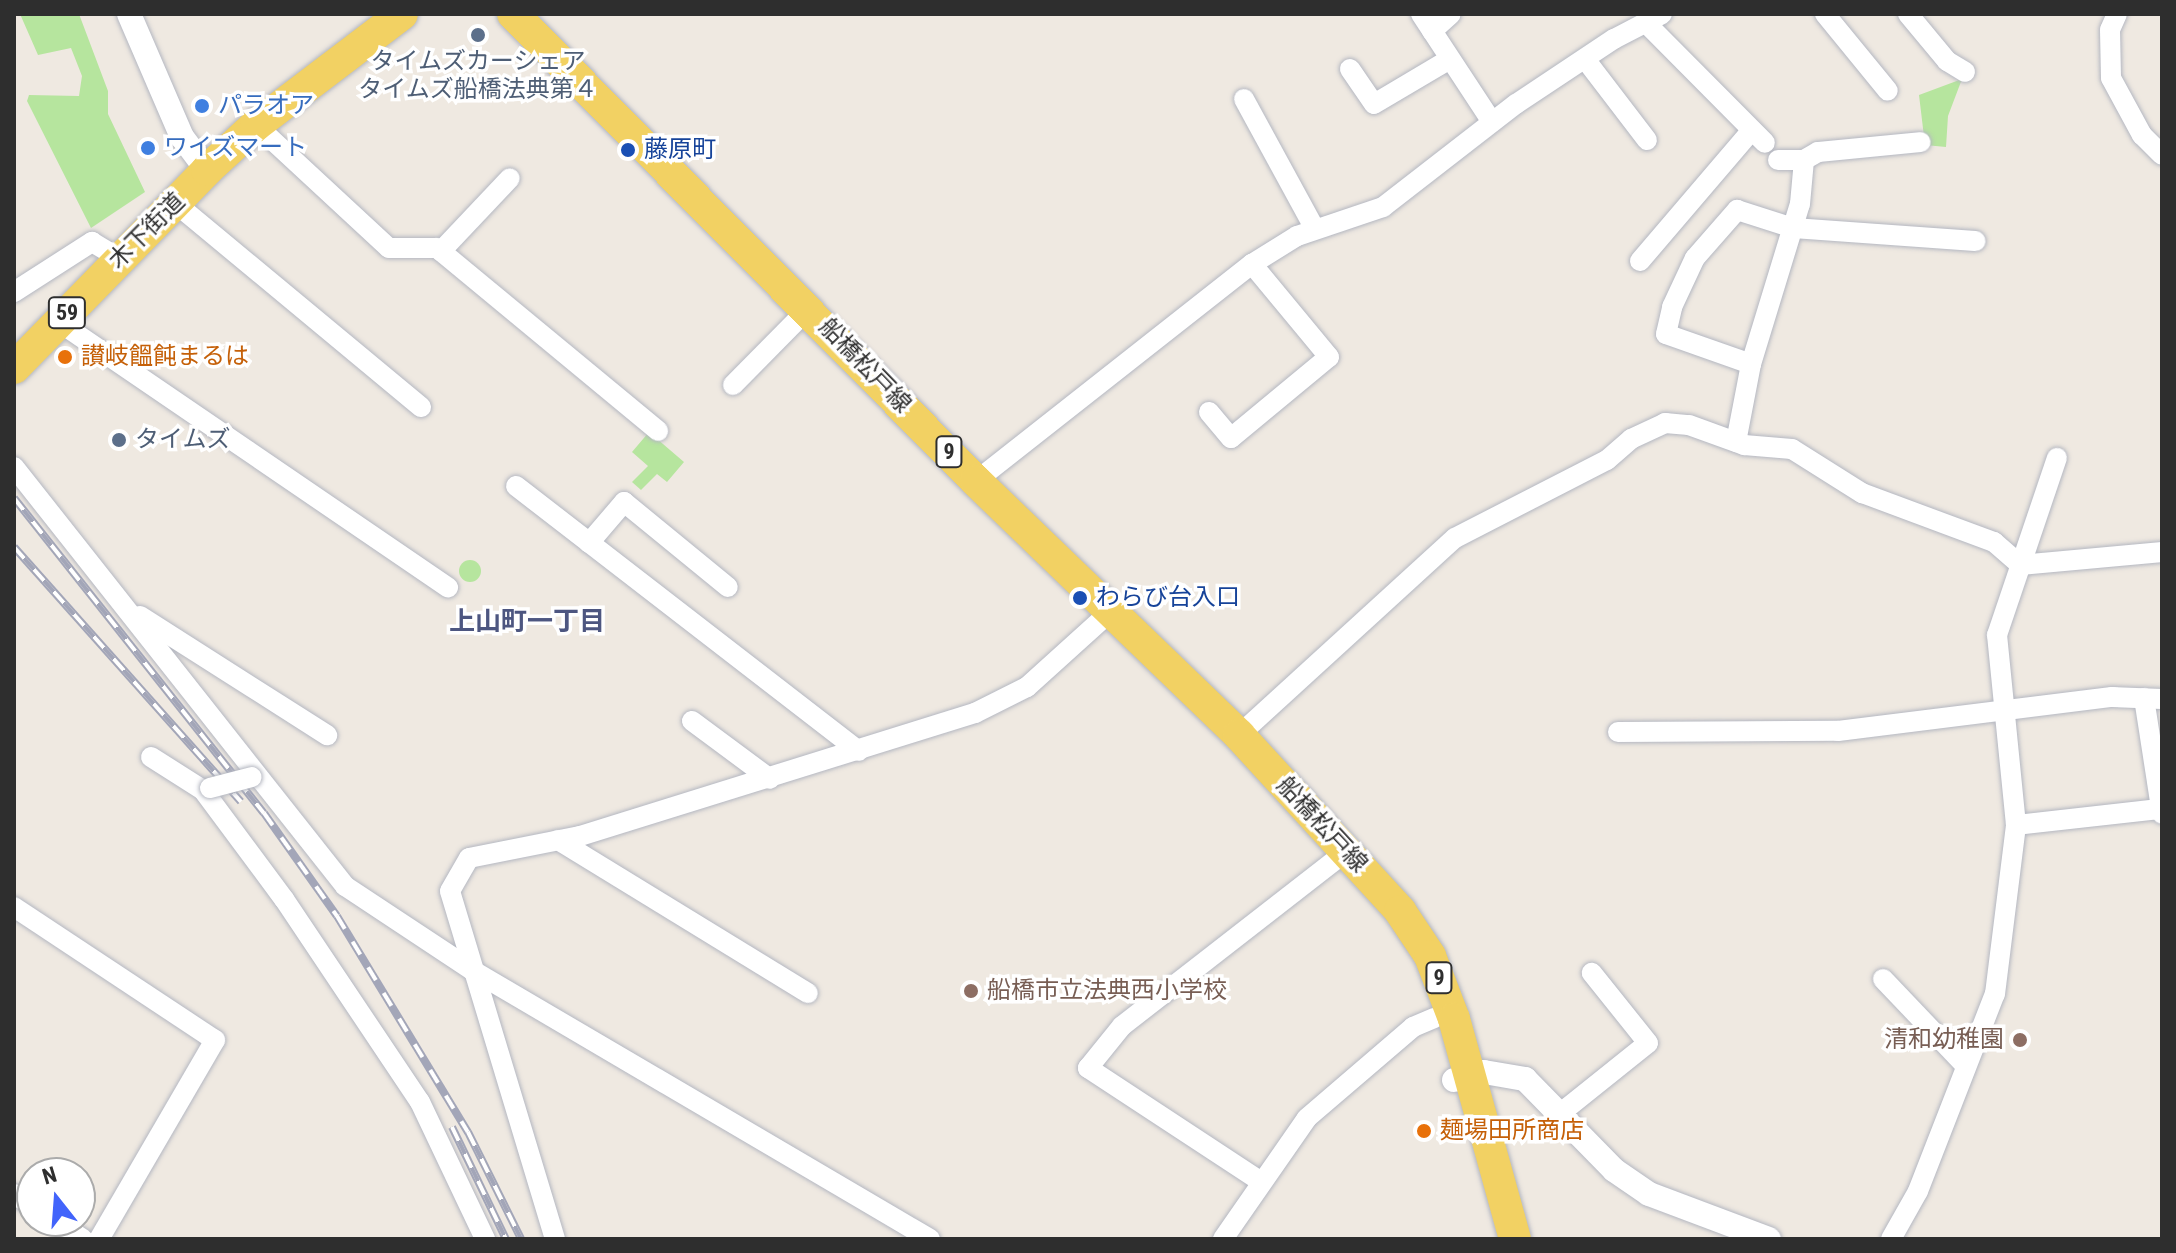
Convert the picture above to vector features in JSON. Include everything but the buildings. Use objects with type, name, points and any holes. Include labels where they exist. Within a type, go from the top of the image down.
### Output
[{"type":"main road","name":"木下街道","points":[[14,368],[174,202],[256,125],[402,14]]},
{"type":"main road","name":"船橋松戸線","points":[[513,14],[976,481],[1239,735],[1383,892],[1430,956],[1463,1078],[1515,1239]]},
{"type":"main road","name":"船橋松戸線","points":[[1383,892],[1434,1018],[1463,1078],[1494,1239]]},
{"type":"street","points":[[129,14],[182,137],[207,170]]},
{"type":"street","points":[[1451,14],[1427,22],[1492,122]]},
{"type":"street","points":[[1825,14],[1888,91]]},
{"type":"street","points":[[1908,14],[1940,54],[1965,72]]},
{"type":"street","points":[[2117,14],[2110,30],[2111,78],[2142,135],[2162,155]]},
{"type":"street","points":[[976,481],[1252,264],[1315,229],[1383,207],[1492,122],[1585,59],[1654,18],[1758,137],[1640,261]]},
{"type":"street","points":[[1350,69],[1374,104],[1450,59]]},
{"type":"street","points":[[1585,59],[1647,140]]},
{"type":"street","points":[[1244,99],[1315,229]]},
{"type":"street","points":[[256,125],[389,248],[441,251],[658,431]]},
{"type":"street","points":[[1778,160],[1804,160],[1818,152],[1921,142]]},
{"type":"street","points":[[1736,442],[1751,364],[1793,228],[1804,160]]},
{"type":"street","points":[[441,251],[510,178]]},
{"type":"street","points":[[174,202],[421,407]]},
{"type":"street","points":[[1751,364],[1666,334],[1672,307],[1695,258],[1737,210],[1793,228],[1976,241]]},
{"type":"street","points":[[14,292],[92,242],[119,258]]},
{"type":"street","points":[[1209,412],[1231,438],[1329,357],[1252,264]]},
{"type":"street","points":[[733,385],[808,309]]},
{"type":"street","points":[[59,322],[448,587]]},
{"type":"street","points":[[1239,735],[1455,538],[1482,521],[1594,467],[1656,425],[1689,425],[1736,442],[1773,443],[1801,453],[1862,493],[1994,542],[2020,565],[2162,552]]},
{"type":"street","points":[[1891,1239],[1918,1191],[1995,994],[2016,825],[1997,635],[2057,458]]},
{"type":"street","points":[[14,467],[345,886],[472,970],[930,1239]]},
{"type":"street","points":[[516,486],[859,751]]},
{"type":"street","points":[[589,543],[624,502],[728,587]]},
{"type":"street","points":[[127,607],[327,735]]},
{"type":"street","points":[[555,1239],[450,891],[469,858],[558,840],[770,779],[1004,701],[1111,611]]},
{"type":"street","points":[[1618,732],[1838,731],[2006,709],[2153,699],[2160,812],[2016,825]]},
{"type":"street","points":[[692,721],[770,779]]},
{"type":"street","points":[[151,757],[206,789],[275,886],[420,1102],[485,1239]]},
{"type":"street","points":[[206,789],[257,776]]},
{"type":"street","points":[[558,840],[808,993]]},
{"type":"street","points":[[1260,1181],[1088,1068],[1122,1026],[1347,851]]},
{"type":"street","points":[[14,907],[215,1040],[99,1239]]},
{"type":"street","points":[[1562,1112],[1648,1043],[1592,973]]},
{"type":"street","points":[[1883,979],[1965,1065]]},
{"type":"street","points":[[1223,1239],[1260,1181],[1307,1118],[1413,1027],[1434,1018]]},
{"type":"street","points":[[1463,1078],[1484,1072],[1525,1079],[1562,1112],[1614,1170],[1649,1194],[1769,1239]]},
{"type":"green space","points":[[20,14],[79,14],[108,91],[108,114],[145,192],[91,228],[27,101],[29,95],[79,96],[82,76],[71,48],[38,55]]},
{"type":"green space","points":[[1962,79],[1948,116],[1946,147],[1925,145],[1919,95]]},
{"type":"green space","points":[[649,432],[684,462],[667,482],[657,474],[641,490],[632,482],[648,466],[632,452]]},
{"type":"green space","points":[[470,560],[478,563],[481,571],[478,579],[470,582],[462,579],[459,571],[462,563]]},
{"type":"railway","points":[[14,498],[264,813],[337,916],[468,1132],[521,1239]]},
{"type":"railway","points":[[14,547],[241,802]]},
{"type":"railway","points":[[452,1127],[506,1239]]},
{"type":"place","name":"タイムズカーシェア タイムズ船橋法典第４","points":[[478,35]]},
{"type":"place","name":"パラオア","points":[[202,106]]},
{"type":"place","name":"ワイズマート","points":[[148,148]]},
{"type":"place","name":"藤原町","points":[[628,150]]},
{"type":"place","name":"讃岐饂飩まるは","points":[[65,357]]},
{"type":"place","name":"タイムズ","points":[[119,440]]},
{"type":"place","name":"わらび台入口","points":[[1080,598]]},
{"type":"place","name":"船橋市立法典西小学校","points":[[971,991]]},
{"type":"place","name":"清和幼稚園","points":[[2020,1040]]},
{"type":"place","name":"麺場田所商店","points":[[1424,1131]]},
{"type":"district","name":"上山町一丁目","points":[[527,622]]}]
